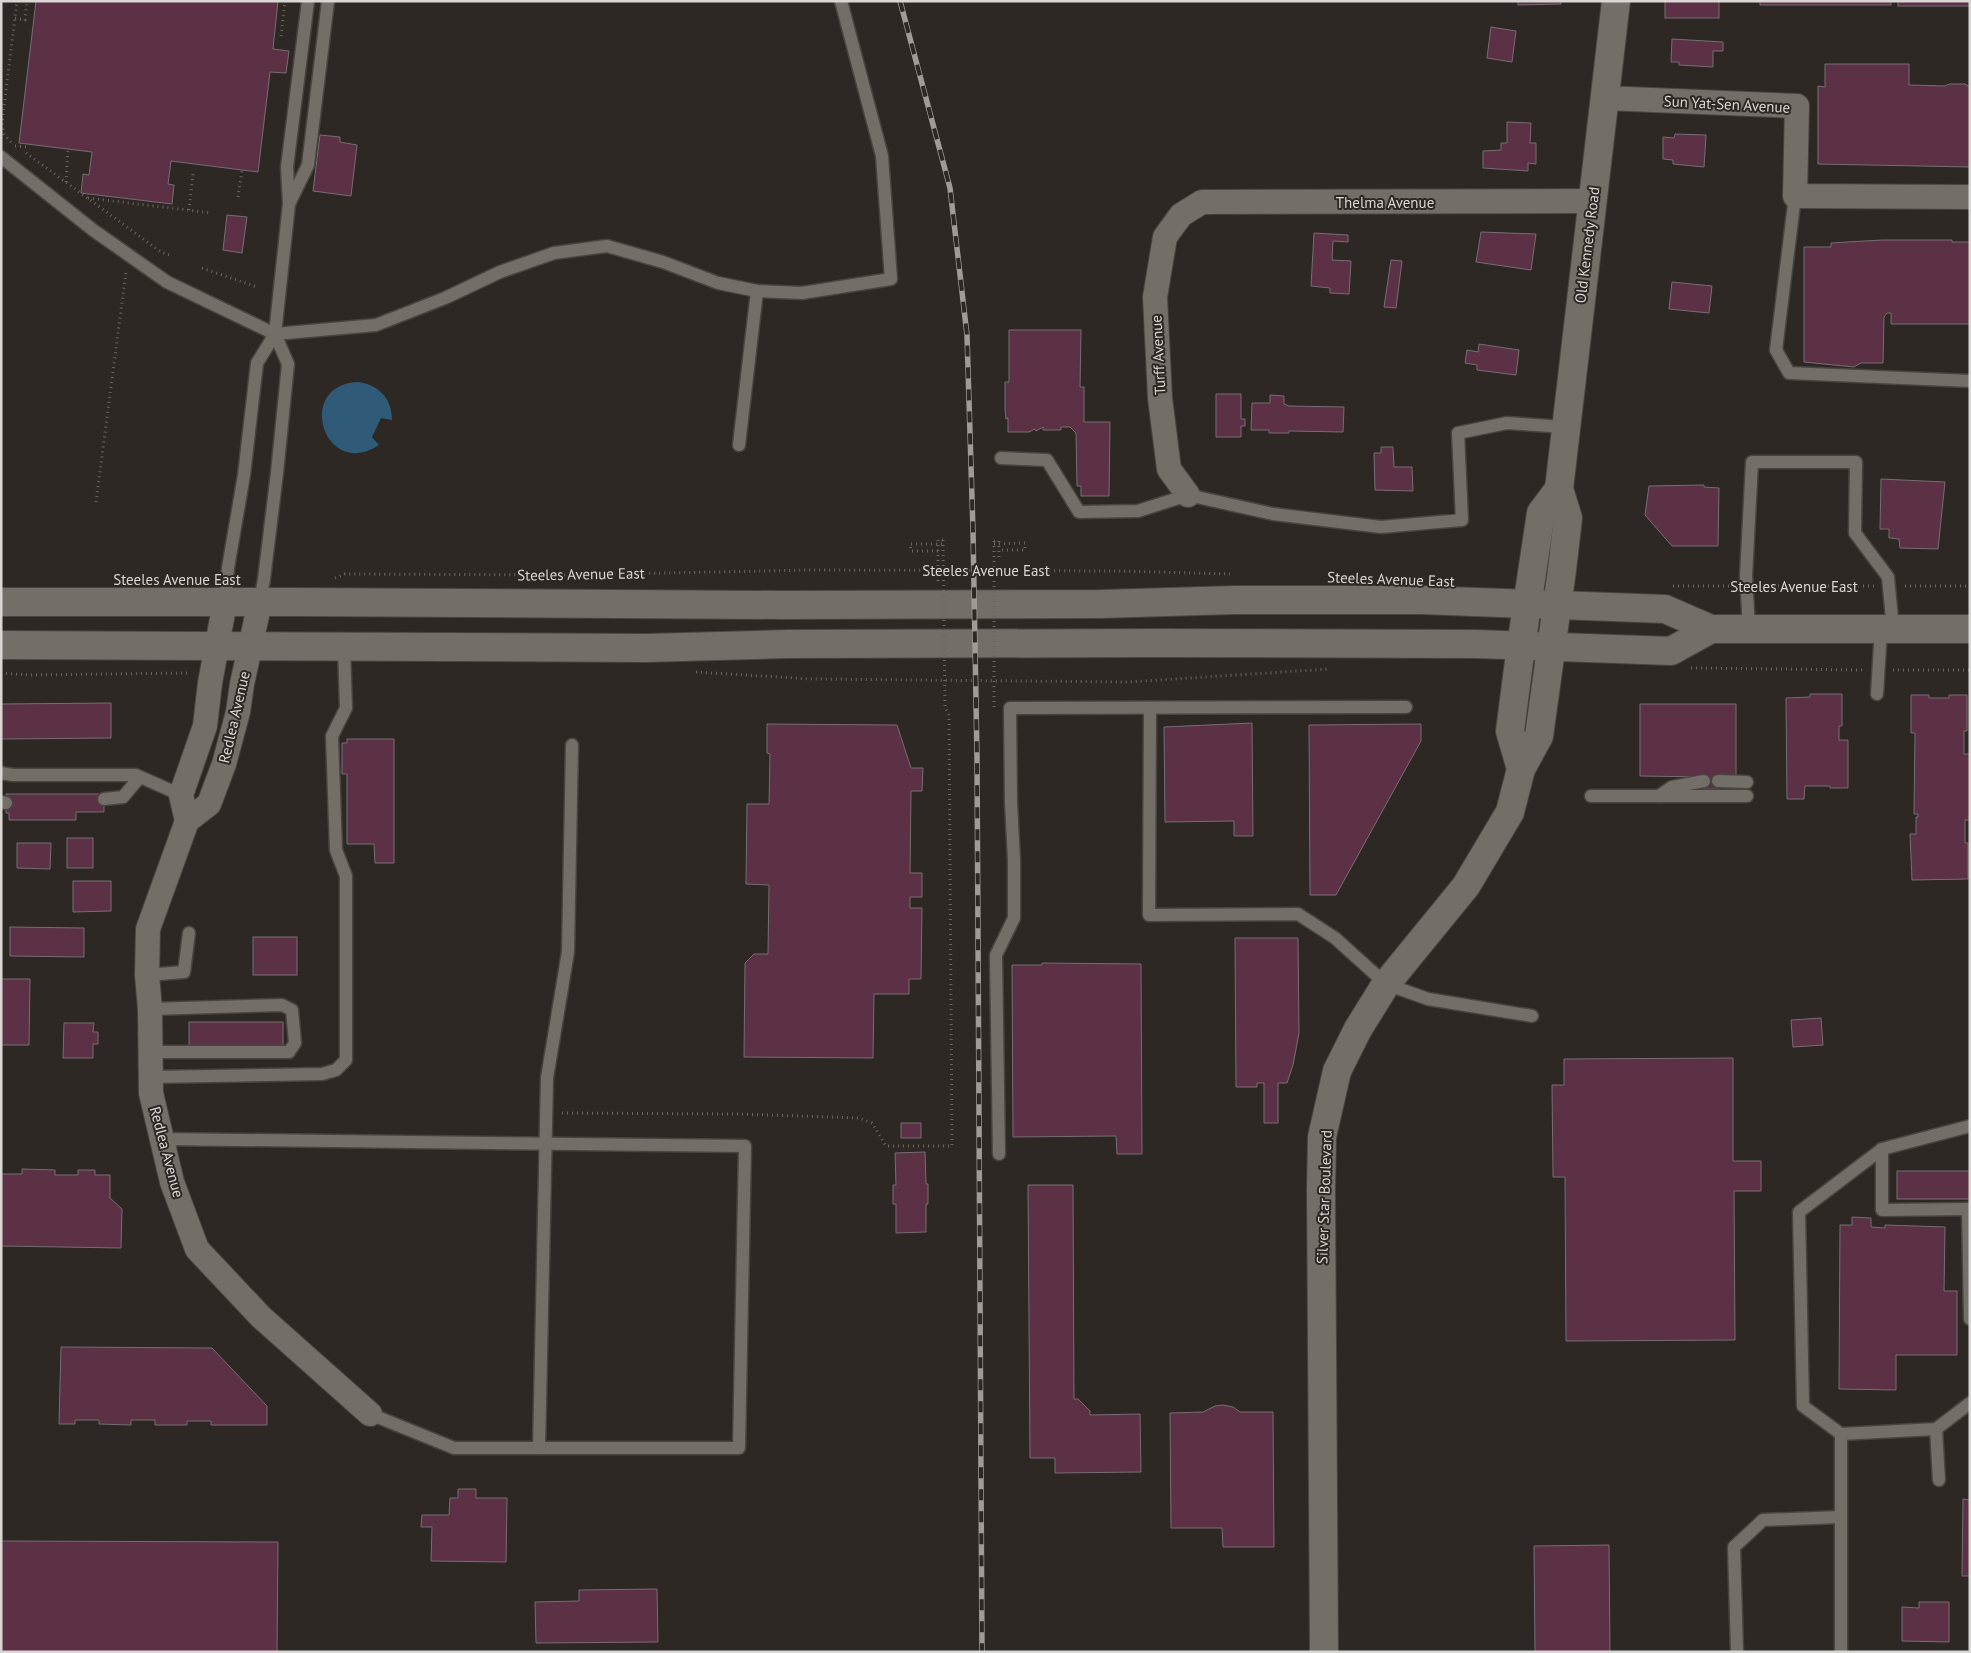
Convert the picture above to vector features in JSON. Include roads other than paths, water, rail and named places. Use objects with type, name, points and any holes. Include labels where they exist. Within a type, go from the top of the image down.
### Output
[{"type":"main road","name":"Old Kennedy Road","points":[[1557,606],[1568,518],[1559,489],[1616,1]]},
{"type":"main road","points":[[1521,769],[1510,730],[1521,646],[1541,513],[1559,489]]},
{"type":"main road","name":"Steeles Avenue East","points":[[1,602],[784,605],[1421,600],[1665,609],[1711,629],[1970,629]]},
{"type":"main road","name":"Silver Star Boulevard","points":[[1324,1652],[1322,1137],[1337,1071],[1358,1029],[1386,984],[1466,886],[1510,812],[1521,769],[1539,736],[1557,606]]},
{"type":"main road","points":[[1,645],[214,659],[250,647],[646,648],[788,644],[1475,644],[1671,651],[1711,629]]},
{"type":"street","name":"Sun Yat-Sen Avenue","points":[[1604,98],[1797,106],[1795,196]]},
{"type":"street","points":[[1795,196],[1970,197]]},
{"type":"street","name":"Thelma Avenue","points":[[1181,215],[1202,202],[1592,201]]},
{"type":"street","name":"Turff Avenue","points":[[1181,215],[1165,237],[1155,297],[1160,398],[1169,469],[1188,495]]},
{"type":"street","name":"Redlea Avenue","points":[[181,795],[205,726],[214,659],[225,602]]},
{"type":"street","name":"Redlea Avenue","points":[[260,602],[238,712],[224,764],[209,804],[187,821],[148,929],[147,975],[150,1009],[151,1093],[172,1182],[197,1249],[261,1317],[370,1414]]},
{"type":"street","points":[[181,795],[187,821]]},
{"type":"lane","points":[[225,602],[228,568],[244,475],[257,363],[275,334],[289,204],[288,167],[308,1]]},
{"type":"lane","points":[[289,204],[308,165],[328,1]]},
{"type":"lane","points":[[1,157],[93,230],[167,282],[275,334],[376,325],[445,298],[500,272],[554,253],[608,246],[663,262],[718,283],[757,291],[802,293],[891,279],[882,156],[841,1]]},
{"type":"lane","points":[[1795,196],[1776,350],[1789,373],[1970,381]]},
{"type":"lane","points":[[739,445],[757,291]]},
{"type":"lane","points":[[260,602],[277,473],[288,364],[275,334]]},
{"type":"lane","points":[[1001,458],[1047,460],[1079,512],[1138,511],[1188,495],[1273,514],[1381,527],[1462,520],[1458,432],[1507,423],[1566,427]]},
{"type":"lane","points":[[1749,630],[1746,586],[1752,462],[1856,462],[1856,533],[1888,577],[1889,586],[1887,629],[1879,670],[1877,694]]},
{"type":"lane","points":[[151,1077],[322,1074],[336,1070],[346,1060],[346,876],[336,850],[332,736],[346,708],[344,648]]},
{"type":"lane","points":[[999,1154],[996,955],[1014,918],[1010,708],[1406,707]]},
{"type":"lane","points":[[1150,708],[1149,915],[1298,914],[1335,938],[1386,984],[1428,999],[1532,1016]]},
{"type":"lane","points":[[538,1448],[547,1078],[568,952],[572,745]]},
{"type":"lane","points":[[1,773],[13,775],[124,774],[140,777],[181,795]]},
{"type":"lane","points":[[104,799],[123,797],[140,777]]},
{"type":"lane","points":[[1659,796],[1672,788],[1704,781]]},
{"type":"lane","points":[[1718,781],[1746,782]]},
{"type":"lane","points":[[1591,796],[1747,796]]},
{"type":"lane","points":[[147,975],[184,972],[189,934]]},
{"type":"lane","points":[[150,1009],[282,1005],[292,1010],[295,1043],[290,1052],[151,1052]]},
{"type":"lane","points":[[1970,1126],[1882,1149],[1799,1212],[1803,1406],[1841,1434],[1936,1429],[1970,1403]]},
{"type":"lane","points":[[162,1139],[745,1146],[739,1448],[454,1448],[370,1414]]},
{"type":"lane","points":[[1882,1149],[1882,1210],[1969,1209],[1970,1324]]},
{"type":"lane","points":[[1936,1429],[1939,1480]]},
{"type":"lane","points":[[1841,1434],[1841,1652]]},
{"type":"lane","points":[[1737,1652],[1734,1547],[1763,1520],[1840,1517]]},
{"type":"water","points":[[357,382],[365,383],[382,393],[389,405],[392,420],[381,418],[372,437],[379,445],[360,453],[344,451],[332,442],[324,428],[322,413],[326,399],[338,387]]},
{"type":"railway","points":[[900,1],[950,188],[967,335],[977,758],[982,1652]]}]
